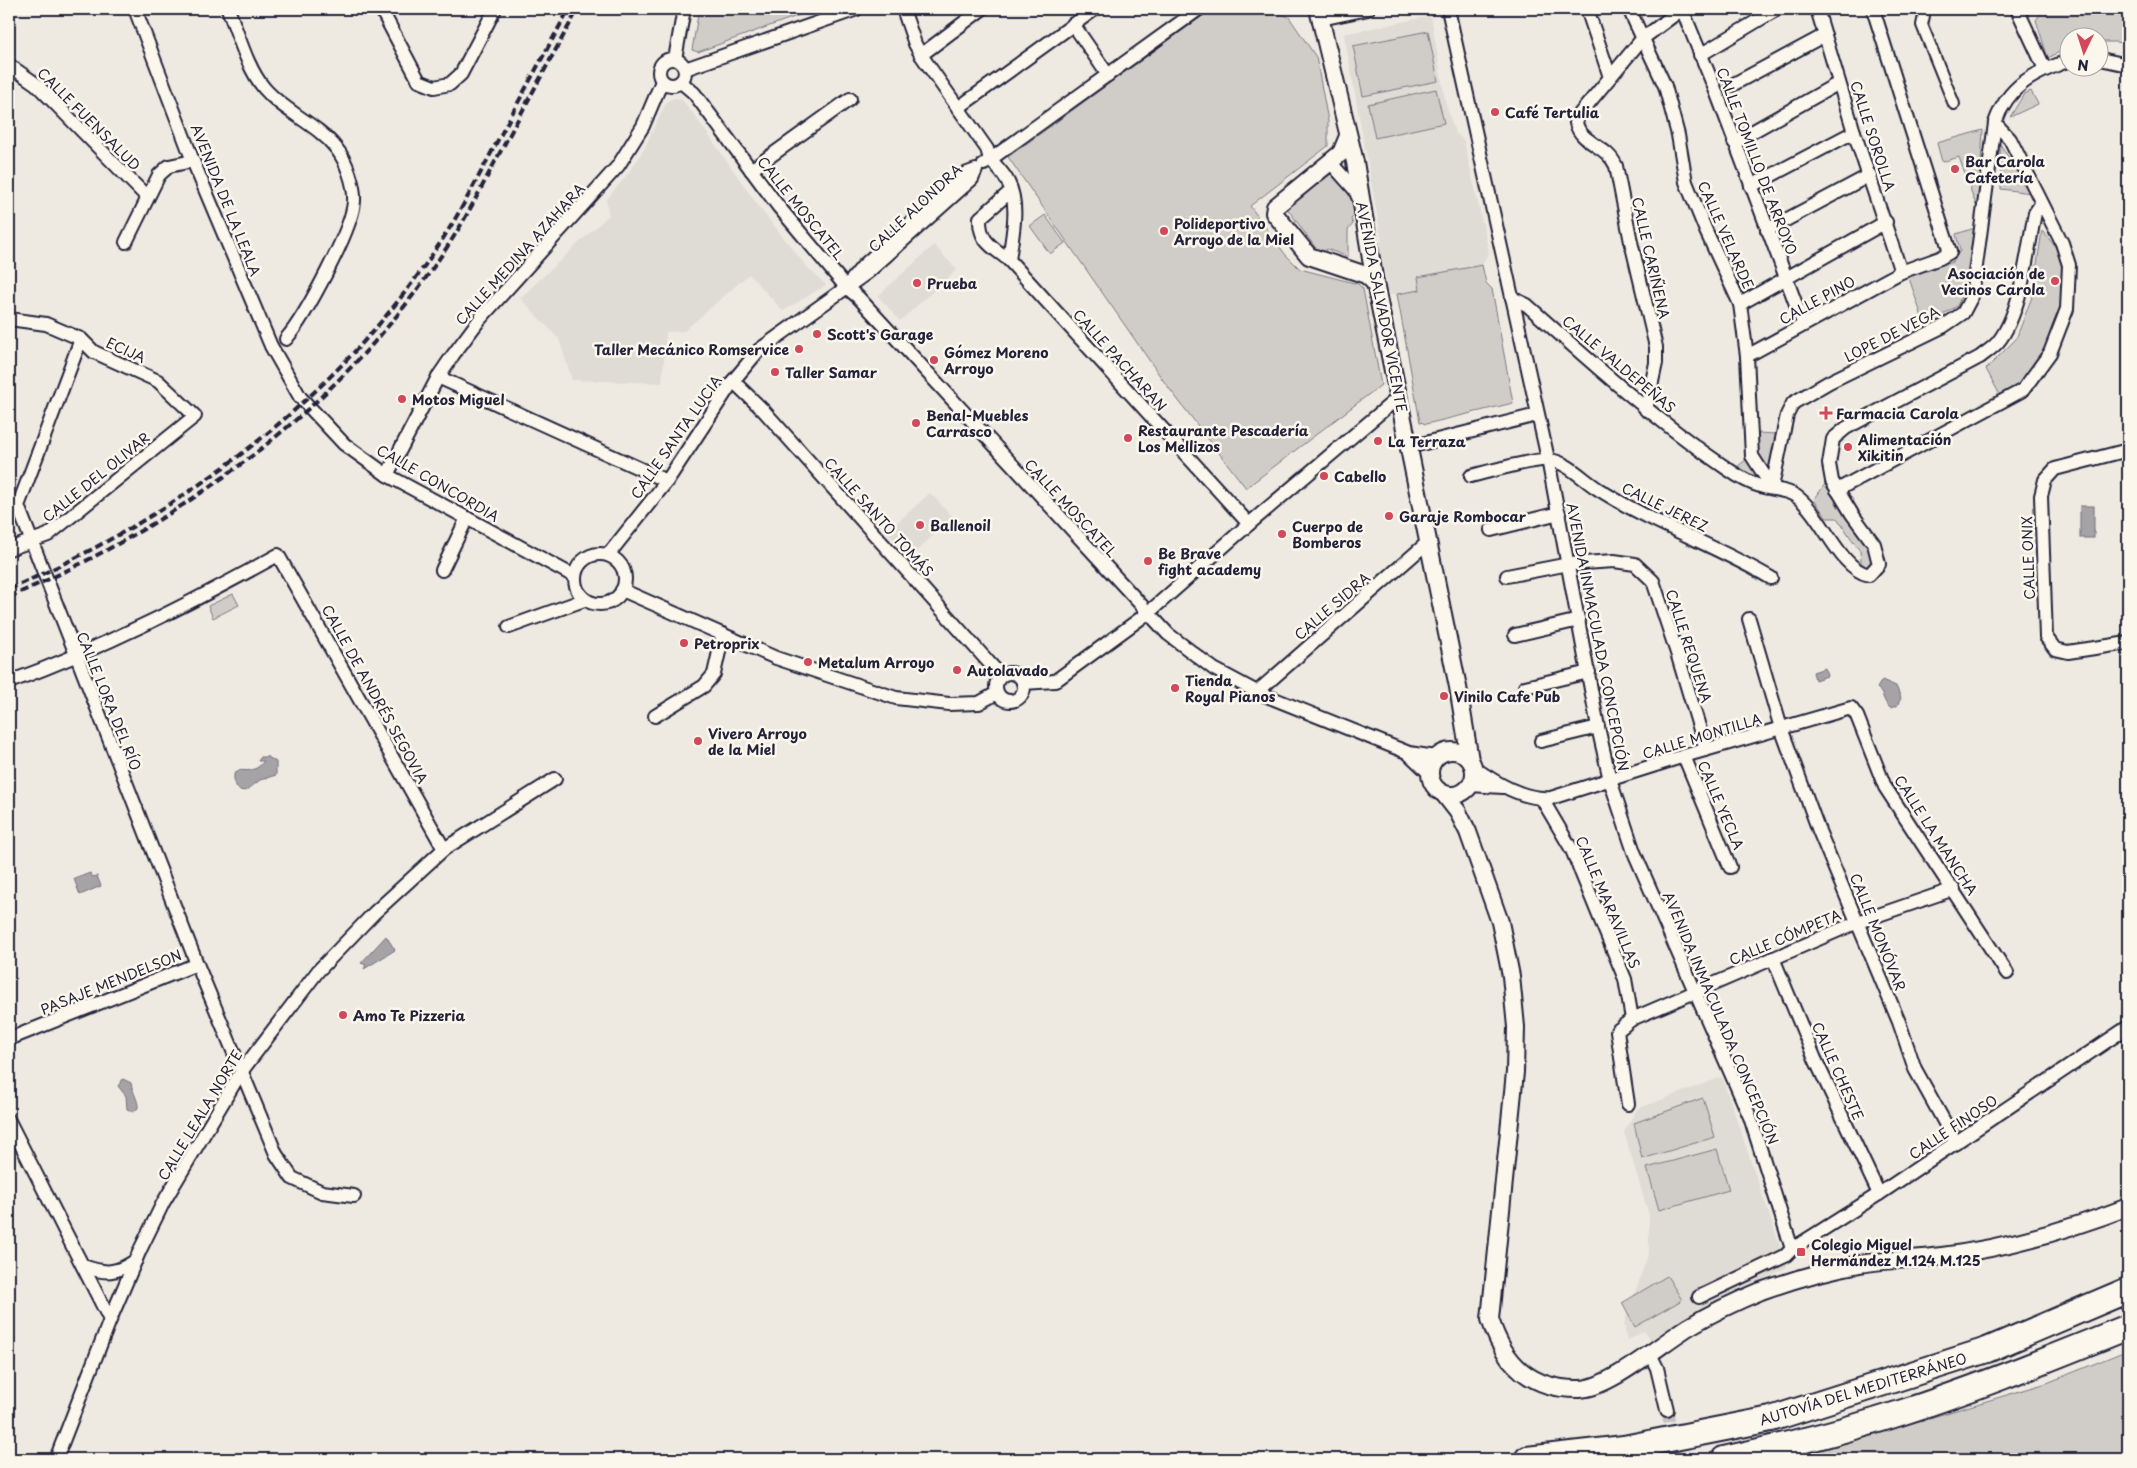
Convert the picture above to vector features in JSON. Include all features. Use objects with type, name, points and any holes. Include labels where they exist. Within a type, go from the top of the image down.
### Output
[{"type":"highway","name":"AUTOVÍA DEL MEDITERRÁNEO","points":[[1527,1459],[1624,1448],[1771,1420],[1987,1350],[2128,1290]]},
{"type":"highway","points":[[1724,1459],[1776,1448],[1900,1413],[2001,1377],[2128,1327]]},
{"type":"street","name":"AVENIDA DE LA LEALA","points":[[138,9],[193,161],[270,346],[300,397]]},
{"type":"street","points":[[228,9],[255,76],[283,108],[322,134],[337,149],[352,182],[354,200],[344,238],[286,339]]},
{"type":"street","points":[[381,9],[419,81],[434,87],[450,84],[461,74],[495,9]]},
{"type":"street","points":[[675,59],[684,9]]},
{"type":"street","points":[[685,70],[857,9]]},
{"type":"street","points":[[903,9],[915,44],[921,55],[987,149],[989,160],[1008,182],[1015,205],[1009,260]]},
{"type":"street","points":[[921,55],[982,9]]},
{"type":"street","points":[[958,108],[1094,9]]},
{"type":"street","name":"CALLE ALONDRA","points":[[846,287],[868,272],[950,199],[972,178],[976,170],[1199,9]]},
{"type":"street","points":[[1320,14],[1368,9]]},
{"type":"street","name":"AVENIDA INMACULADA CONCEPCIÓN","points":[[1448,9],[1548,459],[1598,727],[1610,780],[1634,852],[1697,991],[1750,1117],[1789,1252]]},
{"type":"street","points":[[1588,9],[1610,78]]},
{"type":"street","name":"CALLE VELARDE","points":[[1630,9],[1642,40],[1665,86],[1678,135],[1686,182],[1706,231],[1740,304],[1748,356]]},
{"type":"street","points":[[1610,78],[1642,40],[1682,9]]},
{"type":"street","name":"CALLE TOMILLO DE ARROYO","points":[[1682,9],[1804,324]]},
{"type":"street","points":[[1700,55],[1777,9]]},
{"type":"street","name":"CALLE SOROLLA","points":[[1816,9],[1854,132],[1886,222],[1901,272]]},
{"type":"street","name":"CALLE PINO","points":[[1748,356],[1901,272],[1940,258],[1950,252],[1872,9]]},
{"type":"street","points":[[1921,9],[1924,16],[1922,25],[1954,104]]},
{"type":"street","points":[[2017,9],[2045,69]]},
{"type":"street","name":"AVENIDA SALVADOR VICENTE","points":[[1320,14],[1355,162],[1375,283],[1400,396],[1427,544],[1458,687],[1462,725],[1471,764]]},
{"type":"street","points":[[1073,24],[1108,75]]},
{"type":"street","points":[[1732,85],[1825,36]]},
{"type":"street","points":[[675,59],[682,63],[685,70],[685,76],[681,82],[669,85],[662,81],[659,74],[660,66],[667,60],[675,59]]},
{"type":"street","points":[[2110,61],[2128,65]]},
{"type":"street","name":"LOPE DE VEGA","points":[[1772,487],[1787,415],[1793,403],[1829,382],[1922,338],[1963,312],[1973,288],[1995,123],[2001,107],[2012,92],[2045,69],[2060,64]]},
{"type":"street","name":"CALLE FUENSALUD","points":[[9,65],[36,84],[147,197]]},
{"type":"street","name":"CALLE CARIÑENA","points":[[1610,78],[1578,116],[1576,123],[1577,130],[1612,156],[1616,166],[1631,242],[1656,346],[1656,362],[1646,410]]},
{"type":"street","name":"CALLE MEDINA AZAHARA","points":[[387,475],[438,377],[480,319],[618,166],[643,126],[662,81]]},
{"type":"street","name":"CALLE MOSCATEL","points":[[681,82],[694,93],[778,206],[846,287],[858,297],[1168,634],[1214,669],[1257,692],[1408,753],[1442,754]]},
{"type":"street","points":[[1734,142],[1839,82]]},
{"type":"street","points":[[751,170],[850,99]]},
{"type":"street","points":[[1995,123],[2010,139],[2062,243],[2069,265],[2066,309],[2050,353],[2023,390],[1838,490],[1832,481],[1829,464],[1832,439],[1846,428],[1980,357],[1997,343],[2007,329],[2018,297],[2036,213],[2041,204]]},
{"type":"street","points":[[1750,186],[1854,132]]},
{"type":"street","points":[[1348,136],[1344,150],[1331,163],[1275,207],[1274,213],[1309,256],[1366,275],[1375,283]]},
{"type":"street","points":[[126,242],[158,175],[169,166],[193,161]]},
{"type":"street","points":[[1331,163],[1354,190],[1361,203]]},
{"type":"street","points":[[1767,230],[1870,175]]},
{"type":"street","name":"CALLE PACHARAN","points":[[1011,191],[980,218],[980,231],[985,241],[1009,260],[1249,524]]},
{"type":"street","points":[[1740,304],[1886,222]]},
{"type":"street","name":"CALLE SANTA LUCIA","points":[[608,556],[666,482],[733,381],[759,350],[846,287]]},
{"type":"street","name":"CALLE VALDEPEÑAS","points":[[1512,298],[1527,305],[1646,410],[1728,469],[1760,486],[1772,487],[1795,495],[1810,509],[1846,560],[1860,573],[1869,575],[1879,564],[1874,544],[1838,490]]},
{"type":"street","name":"ECIJA","points":[[9,319],[46,324],[81,339],[94,352],[158,381],[195,416]]},
{"type":"street","name":"CALLE LORA DEL RÍO","points":[[81,339],[18,506],[75,656],[197,964],[240,1072],[276,1154],[292,1178],[322,1192],[354,1196]]},
{"type":"street","points":[[1748,356],[1752,456],[1772,487]]},
{"type":"street","points":[[438,377],[666,482]]},
{"type":"street","name":"CALLE SANTO TOMÁS","points":[[733,381],[764,411],[1001,676]]},
{"type":"street","points":[[1024,683],[1020,696],[1012,701],[1004,700],[997,693],[996,684],[1001,676],[1014,673],[1024,683],[1055,681],[1148,613],[1249,524],[1400,396]]},
{"type":"street","name":"CALLE CONCORDIA","points":[[300,397],[344,444],[387,475],[574,576]]},
{"type":"street","points":[[1410,447],[1537,415]]},
{"type":"street","name":"CALLE DEL OLIVAR","points":[[9,549],[32,543],[48,536],[195,416]]},
{"type":"street","name":"CALLE ONIX","points":[[2128,450],[2055,469],[2045,480],[2041,496],[2046,637],[2055,649],[2068,652],[2128,643]]},
{"type":"street","points":[[1471,476],[1548,459]]},
{"type":"street","name":"CALLE JEREZ","points":[[1548,459],[1562,463],[1597,488],[1638,513],[1737,558],[1771,578]]},
{"type":"street","points":[[1491,530],[1559,513]]},
{"type":"street","points":[[442,570],[467,518]]},
{"type":"street","name":"CALLE SIDRA","points":[[1257,692],[1427,544]]},
{"type":"street","name":"CALLE DE ANDRÉS SEGOVIA","points":[[75,656],[176,611],[278,555],[444,849]]},
{"type":"street","points":[[590,556],[608,556],[617,561],[622,568],[625,576],[622,590],[617,598],[601,605],[593,604],[584,600],[575,585],[574,576],[582,561],[590,556]]},
{"type":"street","name":"CALLE REQUENA","points":[[1507,576],[1569,564],[1614,561],[1635,564],[1653,581],[1706,750]]},
{"type":"street","points":[[622,590],[776,658],[896,698],[956,704],[979,703],[997,693]]},
{"type":"street","points":[[509,627],[584,600]]},
{"type":"street","name":"CALLE MONÓVAR","points":[[1749,619],[1781,728],[1819,831],[1899,1022],[1915,1069],[1956,1143]]},
{"type":"street","points":[[1515,634],[1579,620]]},
{"type":"street","points":[[655,716],[704,686],[714,674],[723,634]]},
{"type":"street","points":[[9,682],[75,656]]},
{"type":"street","points":[[1525,687],[1588,672]]},
{"type":"street","name":"CALLE MONTILLA","points":[[1471,764],[1505,787],[1542,799],[1568,795],[1684,756],[1851,708]]},
{"type":"street","name":"CALLE LA MANCHA","points":[[1851,708],[1857,716],[1885,787],[1954,889],[2006,973]]},
{"type":"street","points":[[1462,725],[1457,741],[1432,762],[1430,774],[1434,786],[1444,794],[1462,819],[1473,846],[1484,874],[1505,942],[1511,976],[1516,1027],[1513,1092],[1490,1319],[1498,1343],[1519,1370],[1544,1384],[1570,1389],[1597,1385],[1718,1310],[1763,1291],[1800,1279],[1860,1264],[1942,1256],[2003,1246],[2079,1226],[2128,1208]]},
{"type":"street","points":[[1541,741],[1598,727]]},
{"type":"street","points":[[1442,754],[1460,752],[1471,764],[1469,787],[1473,846]]},
{"type":"street","name":"CALLE MOSCATEL","points":[[1408,753],[1430,774]]},
{"type":"street","name":"CALLE YECLA","points":[[1684,756],[1730,867]]},
{"type":"street","name":"CALLE LEALA NORTE","points":[[56,1459],[110,1320],[163,1203],[240,1072],[318,971],[374,913],[444,849],[555,779]]},
{"type":"street","points":[[1444,794],[1457,794],[1469,787]]},
{"type":"street","name":"CALLE MONTILLA","points":[[1469,787],[1505,787]]},
{"type":"street","name":"CALLE MARAVILLAS","points":[[1542,799],[1572,850],[1625,979],[1632,1018]]},
{"type":"street","name":"CALLE CÓMPETA","points":[[1632,1018],[1858,922],[1954,889]]},
{"type":"street","name":"CALLE CHESTE","points":[[1773,958],[1815,1060],[1879,1194]]},
{"type":"street","name":"PASAJE MENDELSON","points":[[9,1039],[197,964]]},
{"type":"street","points":[[1628,1104],[1617,1031],[1632,1018]]},
{"type":"street","name":"CALLE FINOSO","points":[[1699,1297],[1789,1252],[1956,1143],[2128,1027]]},
{"type":"street","points":[[9,1121],[110,1320]]},
{"type":"street","points":[[82,1266],[104,1273],[112,1273],[136,1260]]},
{"type":"street","points":[[1650,1352],[1657,1368],[1667,1410]]},
{"type":"street","points":[[45,1459],[61,1446]]},
{"type":"shaded area","points":[[699,9],[805,9],[808,12],[698,52],[692,50]]},
{"type":"shaded area","name":"Polideportivo Arroyo de la Miel","points":[[1212,9],[1269,9],[1289,17],[1316,57],[1328,121],[1328,146],[1250,206],[1285,254],[1300,269],[1358,284],[1363,289],[1381,385],[1246,488],[1165,383],[1008,157]]},
{"type":"shaded area","points":[[2044,9],[2128,9],[2128,44],[2110,42],[2110,28],[2060,28],[2060,52],[2048,58],[2036,20]]},
{"type":"shaded area","points":[[1431,16],[1446,105],[1455,132],[1464,141],[1489,252],[1482,265],[1486,283],[1492,289],[1513,403],[1426,424],[1420,422],[1397,294],[1390,295],[1378,242],[1382,241],[1344,34]]},
{"type":"shaded area","points":[[1428,31],[1438,81],[1363,96],[1353,46]]},
{"type":"shaded area","points":[[1436,89],[1444,123],[1375,138],[1368,104]]},
{"type":"shaded area","points":[[2031,91],[2038,104],[2010,117],[2024,94]]},
{"type":"shaded area","points":[[675,98],[682,100],[695,116],[759,207],[806,266],[826,285],[783,311],[749,274],[684,331],[666,332],[662,383],[572,380],[559,339],[520,298],[609,215],[606,200],[628,174],[644,149],[667,101]]},
{"type":"shaded area","points":[[1983,130],[1978,211],[1959,157],[1942,162],[1937,143]]},
{"type":"shaded area","points":[[2000,144],[2031,193],[2001,189]]},
{"type":"shaded area","points":[[1331,174],[1355,200],[1357,212],[1351,219],[1353,224],[1348,230],[1348,257],[1327,249],[1320,254],[1287,208]]},
{"type":"shaded area","points":[[1045,215],[1065,243],[1050,254],[1030,226]]},
{"type":"shaded area","points":[[1975,228],[1968,282],[1957,306],[1925,326],[1908,275],[1952,262],[1960,251],[1956,234]]},
{"type":"shaded area","points":[[2042,231],[2059,252],[2063,262],[2064,283],[2059,314],[2048,345],[2031,373],[2019,387],[2001,397],[1986,369],[2016,339],[2032,297]]},
{"type":"shaded area","name":"Prueba","points":[[934,245],[957,270],[900,321],[878,296]]},
{"type":"shaded area","points":[[1482,265],[1486,283],[1492,289],[1513,403],[1426,424],[1420,422],[1397,294],[1420,290],[1418,277]]},
{"type":"shaded area","points":[[1757,433],[1776,434],[1770,468],[1767,469],[1759,459]]},
{"type":"shaded area","points":[[1747,459],[1762,480],[1758,480],[1737,467]]},
{"type":"shaded area","points":[[1825,484],[1872,551],[1874,562],[1870,567],[1864,567],[1861,562],[1860,551],[1837,518],[1827,518],[1814,500]]},
{"type":"shaded area","name":"Ballenoil","points":[[930,493],[953,517],[910,557],[887,532]]},
{"type":"shaded area","points":[[2080,506],[2094,506],[2094,538],[2080,538]]},
{"type":"shaded area","points":[[233,594],[239,605],[213,618],[208,606]]},
{"type":"shaded area","points":[[1825,668],[1827,676],[1815,680],[1813,672]]},
{"type":"shaded area","points":[[1882,680],[1896,686],[1901,698],[1897,706],[1890,708],[1877,688]]},
{"type":"shaded area","points":[[261,757],[268,757],[276,762],[276,775],[260,780],[246,791],[239,790],[234,783],[234,774],[240,770],[248,771],[257,768],[264,761],[258,761]]},
{"type":"shaded area","points":[[90,873],[92,877],[97,876],[101,886],[80,895],[74,879]]},
{"type":"shaded area","points":[[386,936],[395,950],[364,969],[366,965],[361,963]]},
{"type":"shaded area","points":[[1722,1077],[1787,1267],[1650,1341],[1644,1331],[1627,1341],[1624,1324],[1649,1252],[1649,1215],[1624,1132],[1637,1109]]},
{"type":"shaded area","points":[[123,1079],[131,1083],[137,1102],[138,1108],[133,1112],[127,1109],[126,1096],[118,1086]]},
{"type":"shaded area","points":[[1703,1098],[1715,1137],[1642,1159],[1634,1123]]},
{"type":"shaded area","points":[[1717,1149],[1729,1190],[1659,1210],[1647,1168]]},
{"type":"shaded area","points":[[1667,1276],[1682,1300],[1635,1327],[1622,1303]]},
{"type":"shaded area","points":[[2128,1350],[2128,1459],[1792,1459],[2047,1383]]},
{"type":"tunnel","points":[[1667,1410],[1676,1459]]},
{"type":"railway","points":[[9,589],[72,560],[133,527],[191,490],[247,449],[300,405],[350,357],[395,305],[443,238],[471,191],[569,9]]},
{"type":"railway","points":[[9,597],[72,568],[134,535],[194,497],[251,456],[305,412],[355,363],[402,310],[451,242],[578,9]]},
{"type":"place","name":"Café Tertulia","points":[[1495,112]]},
{"type":"place","name":"Bar Carola Cafetería","points":[[1955,169]]},
{"type":"place","name":"Polideportivo Arroyo de la Miel","points":[[1164,231]]},
{"type":"place","name":"Asociación de Vecinos Carola","points":[[2055,281]]},
{"type":"place","name":"Prueba","points":[[917,283]]},
{"type":"place","name":"Scott's Garage","points":[[817,334]]},
{"type":"place","name":"Taller Mecánico Romservice","points":[[799,349]]},
{"type":"place","name":"Gómez Moreno Arroyo","points":[[934,360]]},
{"type":"place","name":"Taller Samar","points":[[775,372]]},
{"type":"place","name":"Motos Miguel","points":[[402,399]]},
{"type":"place","name":"Farmacia Carola","points":[[1826,413]]},
{"type":"place","name":"Benal-Muebles Carrasco","points":[[916,423]]},
{"type":"place","name":"Restaurante Pescadería Los Mellizos","points":[[1128,438]]},
{"type":"place","name":"La Terraza","points":[[1378,441]]},
{"type":"place","name":"Alimentación Xikitin","points":[[1848,447]]},
{"type":"place","name":"Cabello","points":[[1324,476]]},
{"type":"place","name":"Garaje Rombocar","points":[[1389,516]]},
{"type":"place","name":"Ballenoil","points":[[920,525]]},
{"type":"place","name":"Cuerpo de Bomberos","points":[[1282,534]]},
{"type":"place","name":"Be Brave fight academy","points":[[1148,561]]},
{"type":"place","name":"Petroprix","points":[[684,643]]},
{"type":"place","name":"Metalum Arroyo","points":[[808,662]]},
{"type":"place","name":"Autolavado","points":[[957,670]]},
{"type":"place","name":"Tienda Royal Pianos","points":[[1175,688]]},
{"type":"place","name":"Vinilo Cafe Pub","points":[[1444,696]]},
{"type":"place","name":"Vivero Arroyo de la Miel","points":[[698,741]]},
{"type":"place","name":"Amo Te Pizzeria","points":[[343,1015]]},
{"type":"place","name":"Colegio Miguel Hermández M.124 M.125","points":[[1801,1252]]}]
